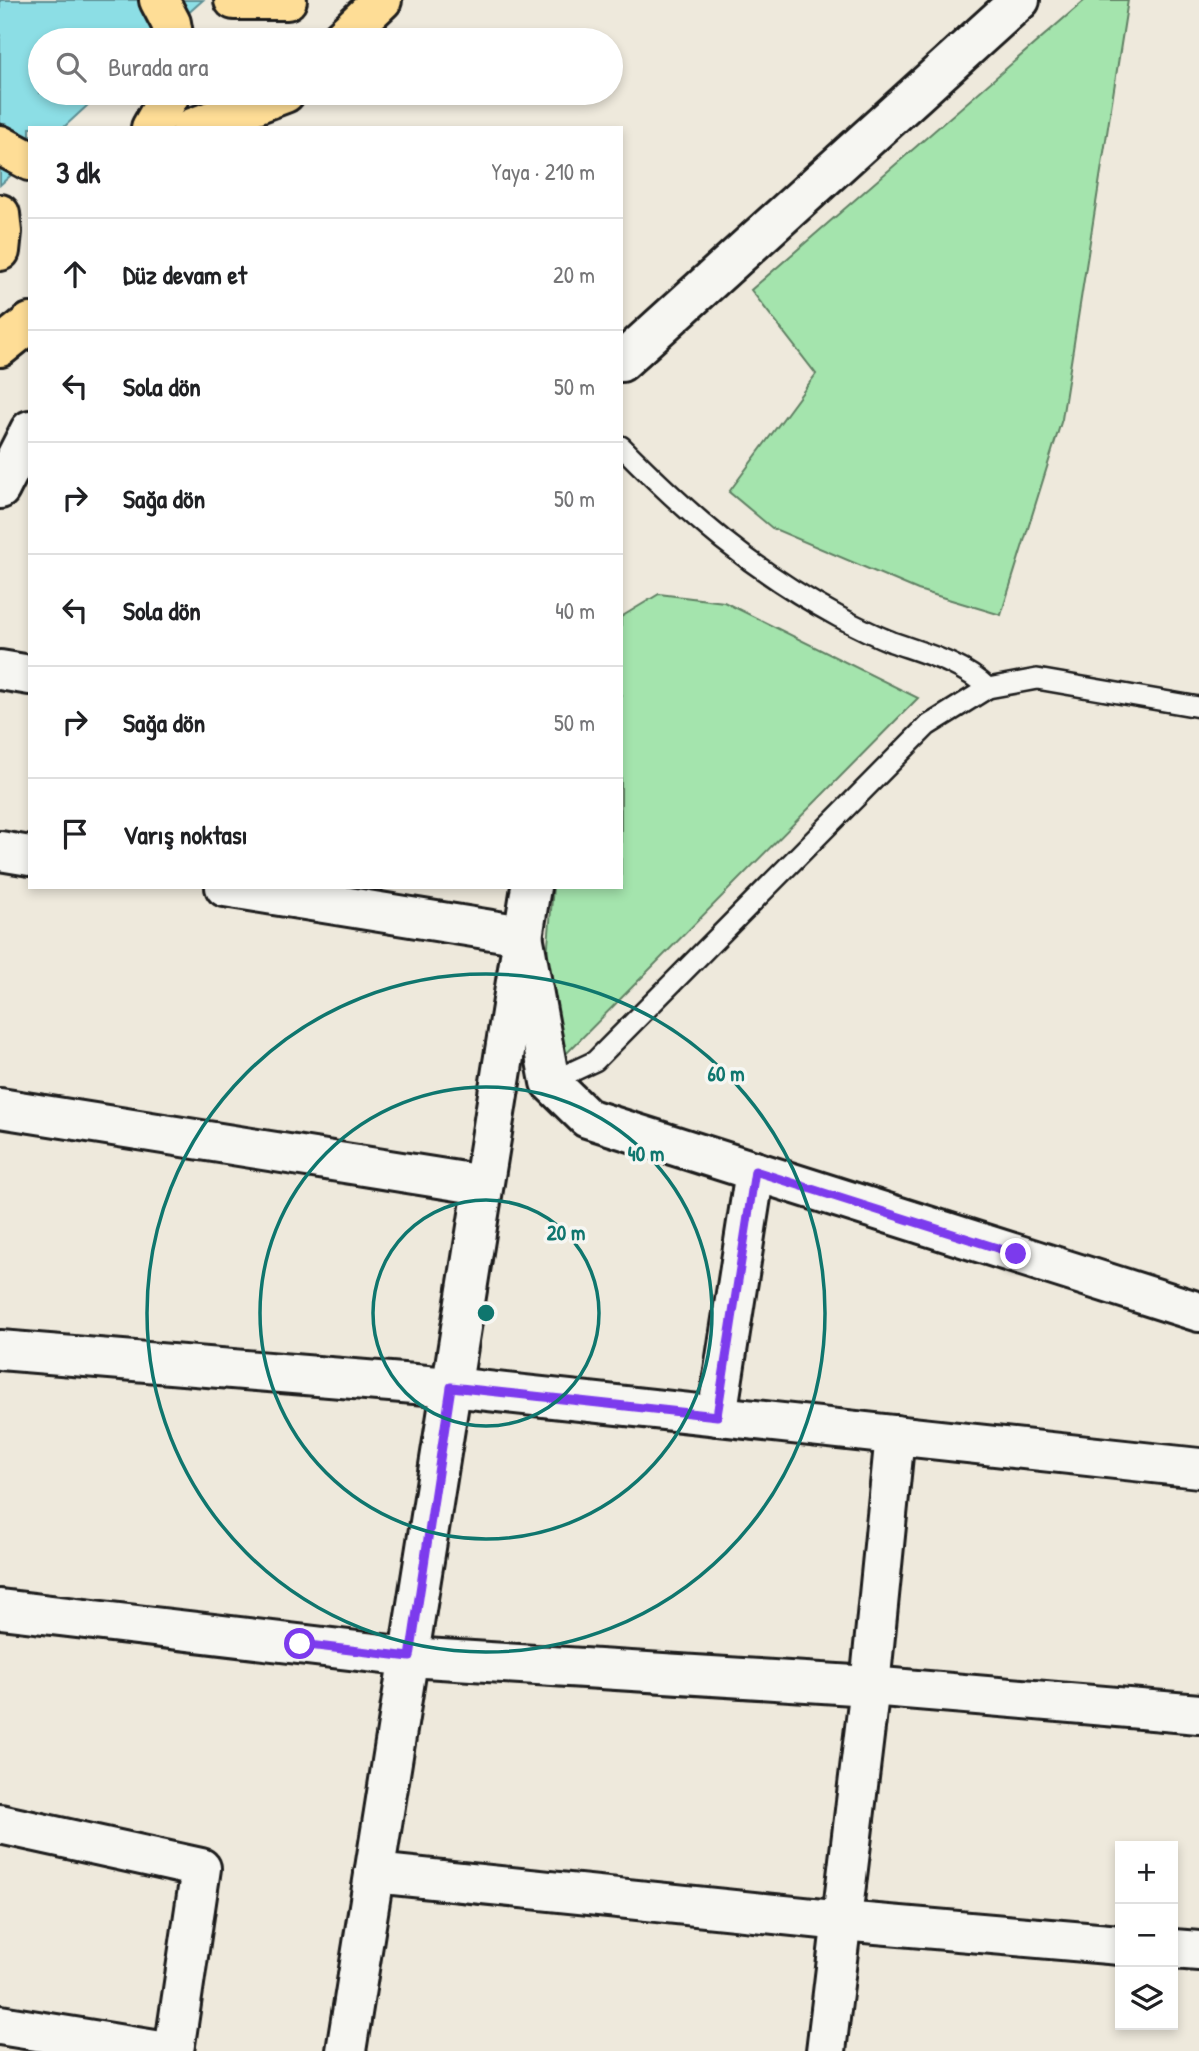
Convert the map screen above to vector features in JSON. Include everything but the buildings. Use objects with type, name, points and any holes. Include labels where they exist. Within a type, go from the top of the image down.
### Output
[{"type":"main road","points":[[159,0],[172,28]]},
{"type":"main road","points":[[234,0],[288,0]]},
{"type":"main road","points":[[353,28],[382,0]]},
{"type":"main road","points":[[152,126],[164,105]]},
{"type":"main road","points":[[197,126],[253,105]]},
{"type":"main road","points":[[0,145],[28,161]]},
{"type":"main road","points":[[0,214],[0,251]]},
{"type":"main road","points":[[0,347],[28,325]]},
{"type":"street","points":[[623,360],[1020,0]]},
{"type":"street","points":[[0,489],[28,434]]},
{"type":"street","points":[[0,670],[28,675]]},
{"type":"street","points":[[0,851],[28,856]]},
{"type":"street","points":[[237,889],[523,936]]},
{"type":"street","points":[[346,2051],[531,889]]},
{"type":"street","points":[[523,936],[550,1082],[587,1118],[1199,1312]]},
{"type":"street","points":[[0,1108],[484,1185]]},
{"type":"street","points":[[717,1416],[755,1171]]},
{"type":"street","points":[[0,1350],[451,1387],[1199,1468]]},
{"type":"street","points":[[827,2051],[870,1686],[895,1435]]},
{"type":"street","points":[[0,1609],[410,1657],[870,1686],[1199,1714]]},
{"type":"street","points":[[0,1825],[201,1868],[174,2051]]},
{"type":"street","points":[[374,1873],[842,1921],[1115,1945]]},
{"type":"street","points":[[1178,1949],[1199,1951]]},
{"type":"street","points":[[0,2025],[161,2051]]},
{"type":"lane","points":[[623,448],[706,528],[794,591],[840,618],[888,640],[951,663],[974,675],[988,688]]},
{"type":"lane","points":[[550,1082],[595,1060],[927,726],[988,688],[1037,679],[1199,707]]},
{"type":"green space","points":[[1085,0],[1128,0],[1062,419],[1001,615],[918,590],[772,528],[729,492],[816,374],[751,290]]},
{"type":"green space","points":[[659,594],[724,602],[918,698],[564,1056],[539,1049],[553,889],[623,889],[623,616]]},
{"type":"water","points":[[0,0],[203,0],[172,28],[28,28],[28,105],[88,105],[65,126],[28,126],[28,160],[0,185]]},
{"type":"route","points":[[300,1644],[410,1657],[451,1387],[717,1416],[755,1171],[1016,1254]]}]
